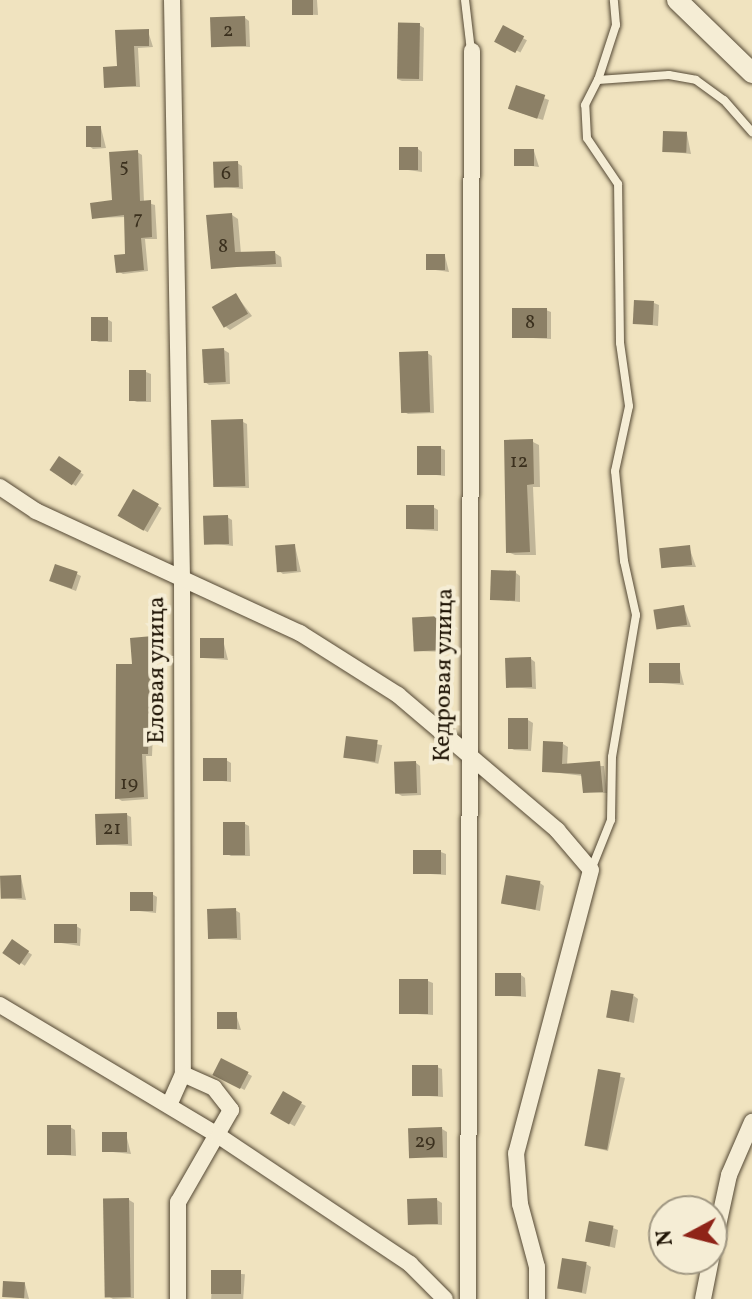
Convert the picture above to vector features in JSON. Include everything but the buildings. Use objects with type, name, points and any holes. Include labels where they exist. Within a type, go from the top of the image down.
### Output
[{"type":"street","name":"Еловая улица","points":[[172,0],[182,579],[183,1074]]},
{"type":"street","points":[[677,0],[752,73]]},
{"type":"street","name":"Кедровая улица","points":[[468,1299],[466,758],[474,296],[472,51]]},
{"type":"street","points":[[0,487],[36,511],[312,641],[398,695],[466,758],[557,830],[591,870],[516,1153],[520,1204],[537,1267],[537,1299]]},
{"type":"street","points":[[0,1005],[170,1103],[410,1264],[445,1299]]},
{"type":"street","points":[[170,1103],[183,1074],[214,1088],[231,1110],[219,1136],[178,1202],[178,1299]]},
{"type":"street","points":[[725,1195],[729,1175],[752,1122]]},
{"type":"street","points":[[703,1299],[708,1275]]},
{"type":"lane","points":[[465,0],[472,51]]},
{"type":"lane","points":[[591,870],[611,820],[612,757],[636,615],[624,561],[615,471],[629,406],[620,343],[618,184],[587,138],[585,105],[598,80],[616,25],[613,1]]},
{"type":"lane","points":[[598,80],[669,75],[696,80],[724,100],[752,132]]}]
